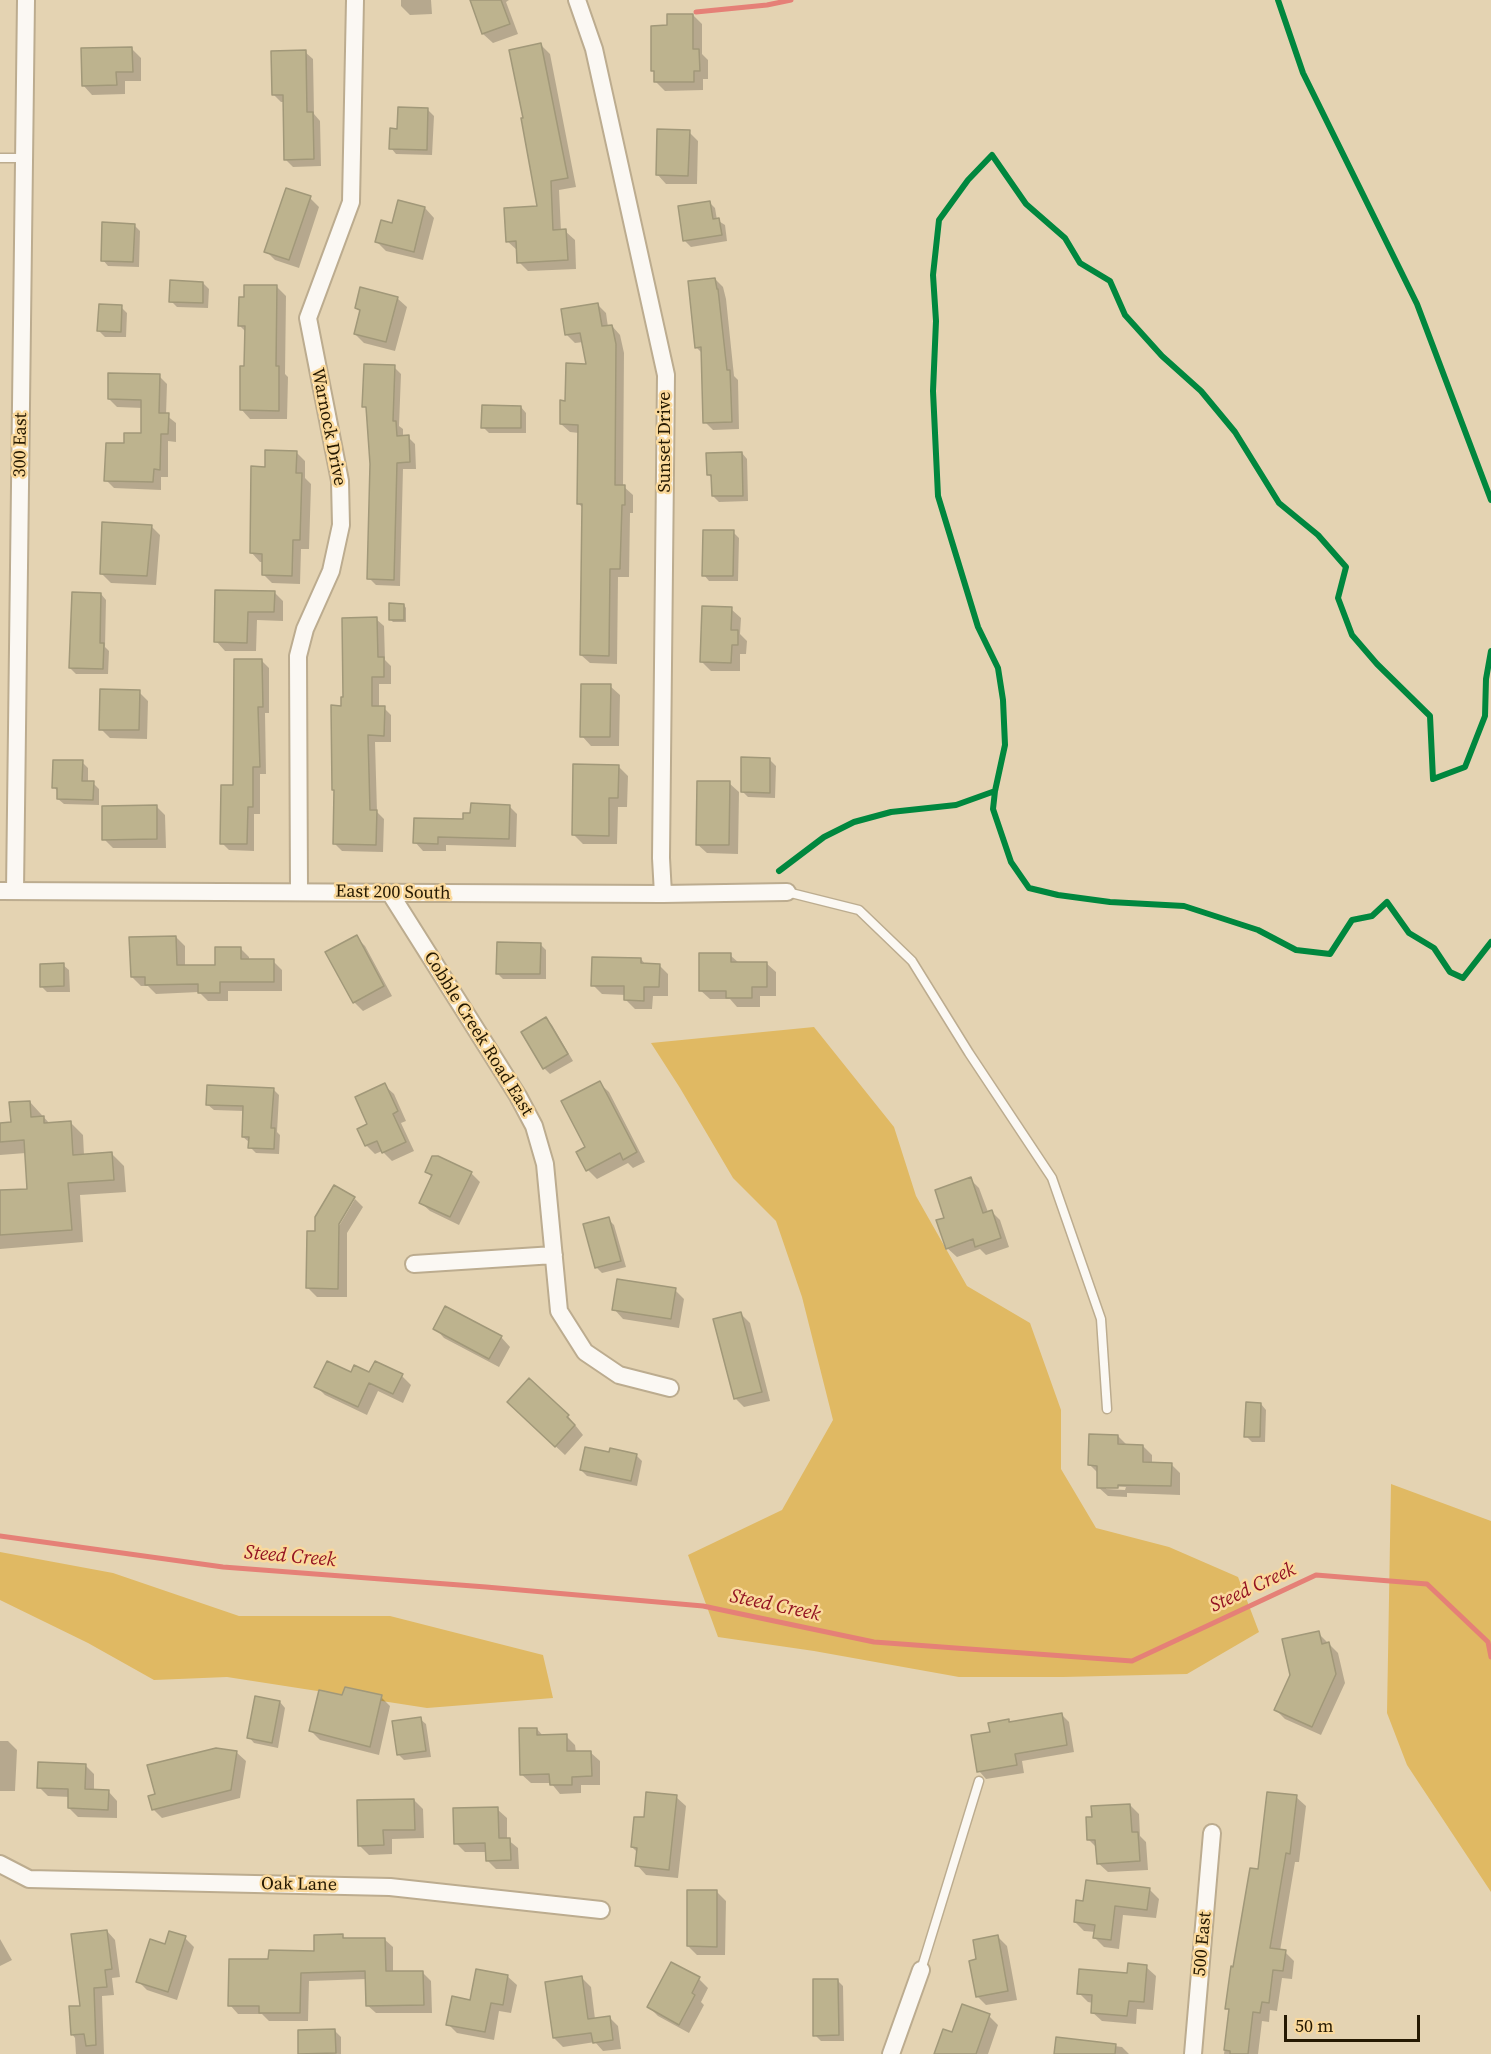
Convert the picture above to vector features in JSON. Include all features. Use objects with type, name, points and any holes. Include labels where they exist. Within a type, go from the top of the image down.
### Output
[{"type":"street","name":"300 East","points":[[8,891],[26,0]]},
{"type":"street","name":"Warnock Drive","points":[[299,891],[298,656],[305,629],[331,571],[341,525],[340,481],[308,318],[351,202],[355,0]]},
{"type":"street","name":"Sunset Drive","points":[[577,0],[594,49],[666,375],[661,858],[663,894]]},
{"type":"street","name":"East 200 South","points":[[8,891],[663,894],[787,892]]},
{"type":"street","name":"Cobble Creek Road East","points":[[390,893],[518,1095],[534,1126],[545,1164],[559,1311],[585,1352],[619,1376],[670,1388]]},
{"type":"street","points":[[414,1264],[554,1255]]},
{"type":"street","name":"500 East","points":[[1193,2054],[1212,1833]]},
{"type":"street","name":"Oak Lane","points":[[0,1864],[28,1879],[390,1887],[601,1910]]},
{"type":"street","points":[[891,2054],[921,1970]]},
{"type":"lane","points":[[0,158],[24,158]]},
{"type":"lane","points":[[787,892],[860,910],[912,961],[969,1053],[1052,1178],[1101,1319],[1107,1409]]},
{"type":"lane","points":[[921,1970],[979,1781]]},
{"type":"shaded area","points":[[814,1027],[894,1127],[916,1196],[967,1286],[1030,1323],[1061,1410],[1061,1469],[1096,1528],[1169,1547],[1238,1577],[1259,1632],[1187,1674],[1063,1677],[959,1677],[814,1651],[718,1637],[688,1555],[782,1510],[833,1420],[802,1297],[776,1221],[733,1178],[651,1043]]},
{"type":"shaded area","points":[[1391,1484],[1491,1521],[1491,1892],[1407,1765],[1387,1713]]},
{"type":"shaded area","points":[[0,1552],[113,1573],[239,1616],[390,1616],[543,1655],[553,1698],[427,1708],[227,1677],[154,1680],[88,1643],[0,1600]]},
{"type":"building","points":[[470,0],[501,0],[510,24],[482,34]]},
{"type":"building","points":[[667,14],[693,14],[693,49],[699,49],[700,71],[694,71],[694,82],[654,82],[654,71],[651,71],[651,26],[667,25]]},
{"type":"building","points":[[541,43],[568,178],[551,181],[553,230],[566,229],[568,260],[517,263],[516,241],[506,242],[504,208],[537,206],[509,50]]},
{"type":"building","points":[[132,47],[133,72],[116,72],[117,85],[82,86],[81,48]]},
{"type":"building","points":[[306,50],[307,112],[313,112],[314,159],[284,160],[283,95],[272,95],[271,51]]},
{"type":"building","points":[[398,107],[428,108],[427,150],[389,149],[390,128],[397,129]]},
{"type":"building","points":[[657,129],[690,130],[688,176],[656,175]]},
{"type":"building","points":[[286,188],[311,196],[289,260],[264,252]]},
{"type":"building","points":[[398,200],[425,207],[414,252],[375,242],[381,220],[392,223]]},
{"type":"building","points":[[710,201],[713,219],[719,218],[722,235],[683,241],[678,206]]},
{"type":"building","points":[[102,222],[135,224],[133,262],[101,261]]},
{"type":"building","points":[[715,278],[727,370],[730,370],[732,422],[703,423],[701,347],[695,348],[688,281]]},
{"type":"building","points":[[170,280],[203,282],[203,303],[169,302]]},
{"type":"building","points":[[244,285],[277,285],[276,366],[279,366],[279,411],[240,410],[240,366],[244,366],[245,326],[238,326],[239,297],[244,297]]},
{"type":"building","points":[[360,287],[398,297],[386,342],[354,334],[360,310],[355,308]]},
{"type":"building","points":[[598,303],[602,326],[612,325],[616,344],[615,485],[625,485],[625,505],[622,505],[620,569],[610,569],[609,656],[580,655],[582,504],[577,504],[578,425],[560,424],[560,400],[565,401],[566,363],[586,364],[580,333],[565,335],[561,309]]},
{"type":"building","points":[[99,304],[122,305],[121,332],[97,331]]},
{"type":"building","points":[[364,364],[395,365],[393,421],[396,421],[397,436],[409,435],[410,462],[397,463],[394,580],[367,579],[370,464],[366,407],[362,407]]},
{"type":"building","points":[[108,373],[160,374],[159,413],[169,413],[168,434],[161,434],[160,470],[154,469],[153,482],[104,481],[106,443],[124,443],[124,433],[141,433],[141,400],[108,399]]},
{"type":"building","points":[[482,405],[521,406],[521,428],[481,428]]},
{"type":"building","points":[[265,450],[297,451],[296,473],[302,473],[300,540],[293,540],[292,576],[262,575],[262,554],[250,553],[251,466],[265,467]]},
{"type":"building","points":[[742,452],[743,496],[712,496],[711,475],[707,475],[706,453]]},
{"type":"building","points":[[102,522],[152,525],[147,576],[100,574]]},
{"type":"building","points":[[703,530],[734,530],[733,576],[702,576]]},
{"type":"building","points":[[215,590],[275,591],[274,612],[248,612],[247,643],[214,642]]},
{"type":"building","points":[[72,592],[101,593],[100,643],[104,643],[103,669],[69,668]]},
{"type":"building","points":[[389,603],[404,604],[404,620],[389,620]]},
{"type":"building","points":[[702,606],[732,607],[731,630],[738,630],[738,645],[732,645],[731,663],[700,662]]},
{"type":"building","points":[[377,617],[378,657],[384,657],[384,677],[372,677],[372,706],[385,706],[384,736],[368,735],[370,810],[377,810],[376,845],[333,844],[331,705],[341,706],[341,697],[343,697],[342,618]]},
{"type":"building","points":[[234,659],[262,659],[263,707],[258,707],[260,767],[253,767],[253,807],[248,807],[247,844],[220,844],[221,785],[233,785]]},
{"type":"building","points":[[581,684],[611,684],[610,737],[580,737]]},
{"type":"building","points":[[100,689],[140,690],[139,730],[99,730]]},
{"type":"building","points":[[741,757],[770,758],[770,793],[741,792]]},
{"type":"building","points":[[53,760],[83,760],[82,781],[94,781],[93,800],[57,799],[57,788],[52,788]]},
{"type":"building","points":[[573,764],[619,765],[618,798],[609,798],[609,836],[572,835]]},
{"type":"building","points":[[697,781],[730,781],[729,845],[696,845]]},
{"type":"building","points":[[471,803],[510,805],[509,839],[438,837],[438,844],[413,843],[414,818],[463,819],[463,813],[470,813]]},
{"type":"building","points":[[157,805],[157,839],[102,840],[102,806]]},
{"type":"building","points":[[357,935],[384,986],[353,1003],[325,952]]},
{"type":"building","points":[[176,936],[177,965],[215,965],[215,947],[241,947],[241,959],[274,959],[274,982],[220,982],[220,993],[198,993],[198,984],[145,985],[145,977],[131,977],[129,937]]},
{"type":"building","points":[[497,942],[541,943],[540,974],[496,974]]},
{"type":"building","points":[[699,953],[731,953],[731,962],[767,962],[767,987],[752,987],[752,998],[726,998],[726,991],[699,991]]},
{"type":"building","points":[[592,957],[641,958],[641,963],[660,964],[659,987],[644,987],[644,1001],[624,1000],[624,986],[591,986]]},
{"type":"building","points":[[64,963],[64,986],[40,987],[40,964]]},
{"type":"building","points":[[546,1017],[568,1054],[543,1069],[521,1032]]},
{"type":"building","points":[[600,1081],[637,1152],[623,1160],[620,1153],[586,1171],[576,1152],[585,1147],[561,1101]]},
{"type":"building","points":[[385,1083],[398,1111],[393,1114],[406,1142],[382,1153],[377,1141],[365,1146],[357,1129],[367,1124],[355,1097]]},
{"type":"building","points":[[207,1085],[274,1088],[271,1128],[275,1128],[274,1149],[248,1148],[249,1137],[242,1137],[243,1106],[206,1105]]},
{"type":"building","points":[[30,1101],[31,1117],[44,1116],[44,1123],[71,1121],[73,1155],[112,1152],[114,1180],[68,1183],[72,1230],[0,1235],[0,1190],[27,1189],[24,1140],[0,1142],[0,1123],[11,1122],[9,1102]]},
{"type":"building","points":[[432,1156],[438,1156],[472,1172],[450,1217],[419,1203],[432,1175],[425,1172]]},
{"type":"building","points":[[971,1177],[983,1213],[992,1210],[1001,1238],[975,1247],[973,1239],[946,1249],[936,1220],[944,1218],[935,1190]]},
{"type":"building","points":[[334,1185],[355,1197],[339,1224],[338,1289],[306,1288],[307,1231],[315,1231],[315,1217]]},
{"type":"building","points":[[609,1217],[621,1261],[595,1268],[583,1224]]},
{"type":"building","points":[[617,1279],[676,1288],[671,1319],[612,1310]]},
{"type":"building","points":[[445,1306],[502,1336],[489,1359],[433,1329]]},
{"type":"building","points":[[741,1312],[762,1392],[734,1399],[713,1319]]},
{"type":"building","points":[[327,1361],[351,1372],[354,1365],[369,1372],[375,1361],[403,1374],[393,1394],[369,1383],[358,1407],[314,1387]]},
{"type":"building","points":[[529,1378],[569,1415],[567,1417],[575,1425],[555,1447],[507,1402]]},
{"type":"building","points":[[1246,1402],[1261,1403],[1260,1437],[1244,1437]]},
{"type":"building","points":[[1089,1434],[1118,1435],[1118,1444],[1143,1445],[1143,1462],[1172,1463],[1171,1486],[1118,1485],[1118,1488],[1097,1488],[1097,1466],[1088,1465]]},
{"type":"building","points":[[585,1447],[609,1452],[610,1448],[637,1454],[631,1481],[580,1470]]},
{"type":"building","points":[[1319,1631],[1322,1644],[1329,1642],[1336,1674],[1312,1727],[1274,1710],[1290,1675],[1282,1639]]},
{"type":"building","points":[[345,1687],[382,1695],[370,1747],[309,1731],[319,1690],[342,1695]]},
{"type":"building","points":[[255,1696],[280,1701],[272,1743],[247,1738]]},
{"type":"building","points":[[1062,1713],[1067,1745],[1015,1754],[1017,1765],[977,1772],[971,1735],[990,1732],[988,1723],[1009,1719],[1009,1722]]},
{"type":"building","points":[[421,1717],[426,1751],[397,1755],[392,1721]]},
{"type":"building","points":[[519,1728],[537,1728],[537,1735],[567,1734],[567,1751],[591,1751],[592,1776],[572,1777],[572,1785],[550,1785],[549,1774],[520,1775]]},
{"type":"building","points":[[216,1748],[237,1751],[231,1790],[152,1810],[148,1796],[155,1794],[147,1765]]},
{"type":"building","points":[[38,1762],[86,1764],[85,1789],[109,1790],[108,1810],[68,1808],[68,1789],[37,1788]]},
{"type":"building","points":[[646,1792],[677,1795],[669,1870],[635,1866],[637,1848],[631,1847],[634,1817],[644,1817]]},
{"type":"building","points":[[1267,1792],[1297,1795],[1290,1854],[1286,1853],[1270,1948],[1286,1950],[1283,1971],[1273,1970],[1269,2003],[1262,2002],[1260,2013],[1253,2012],[1248,2054],[1230,2054],[1230,2051],[1224,2050],[1229,2009],[1225,2009],[1231,1966],[1233,1967],[1250,1868],[1258,1869]]},
{"type":"building","points":[[414,1799],[415,1830],[383,1830],[384,1845],[358,1846],[357,1800]]},
{"type":"building","points":[[1130,1804],[1132,1832],[1138,1832],[1140,1861],[1097,1864],[1095,1840],[1087,1840],[1086,1817],[1092,1817],[1091,1806]]},
{"type":"building","points":[[498,1807],[499,1838],[510,1838],[511,1860],[486,1861],[485,1843],[454,1844],[453,1808]]},
{"type":"building","points":[[1086,1880],[1150,1888],[1147,1910],[1115,1906],[1111,1940],[1093,1938],[1095,1925],[1074,1922],[1076,1900],[1083,1901]]},
{"type":"building","points":[[687,1890],[717,1890],[717,1947],[687,1946]]},
{"type":"building","points":[[107,1930],[112,1969],[105,1970],[107,1987],[94,1988],[96,2045],[86,2046],[84,2034],[71,2035],[69,2006],[80,2006],[71,1934]]},
{"type":"building","points":[[169,1931],[186,1936],[168,1992],[136,1982],[150,1939],[165,1944]]},
{"type":"building","points":[[343,1934],[343,1938],[385,1938],[386,1971],[423,1971],[424,2005],[366,2006],[365,1971],[301,1973],[300,2013],[259,2013],[259,2006],[228,2006],[229,1959],[268,1959],[269,1950],[314,1951],[314,1935]]},
{"type":"building","points":[[998,1935],[1008,1991],[976,1997],[969,1961],[976,1959],[973,1940]]},
{"type":"building","points":[[671,1962],[700,1977],[692,1993],[695,1995],[679,2025],[647,2007]]},
{"type":"building","points":[[1128,1963],[1147,1965],[1144,2002],[1129,2001],[1127,2016],[1091,2013],[1092,1995],[1077,1994],[1079,1969],[1127,1973]]},
{"type":"building","points":[[476,1969],[508,1975],[503,2005],[491,2003],[485,2032],[446,2025],[452,1996],[470,2000]]},
{"type":"building","points":[[582,1976],[588,2019],[610,2016],[613,2040],[593,2043],[591,2033],[553,2038],[545,1982]]},
{"type":"building","points":[[813,1979],[838,1979],[839,2035],[813,2036]]},
{"type":"building","points":[[962,2004],[990,2014],[976,2054],[934,2054],[943,2029],[952,2032]]},
{"type":"building","points":[[335,2029],[336,2053],[298,2054],[298,2030]]},
{"type":"building","points":[[1056,2037],[1116,2044],[1115,2054],[1054,2054]]},
{"type":"waterway","points":[[696,12],[767,5],[791,0]]},
{"type":"waterway","name":"Steed Creek","points":[[0,1536],[223,1567],[703,1606],[874,1642],[1132,1661],[1316,1575],[1427,1584],[1488,1642],[1491,1657]]},
{"type":"cycle path","points":[[1278,0],[1303,73],[1417,304],[1491,500]]},
{"type":"cycle path","points":[[779,871],[824,837],[854,822],[891,812],[956,805],[995,791],[1005,745],[1003,700],[998,668],[978,627],[938,496],[933,391],[936,321],[933,275],[939,220],[968,180],[992,155],[1026,204],[1065,238],[1080,263],[1110,281],[1125,315],[1162,356],[1201,391],[1235,432],[1279,503],[1318,535],[1346,567],[1338,598],[1352,635],[1377,664],[1430,716],[1433,779],[1465,767],[1485,716],[1486,679],[1491,651]]},
{"type":"cycle path","points":[[995,791],[993,809],[1011,862],[1029,888],[1058,895],[1110,902],[1184,906],[1258,930],[1296,950],[1330,954],[1352,920],[1372,916],[1387,902],[1409,933],[1434,948],[1450,972],[1463,978],[1491,942]]}]
